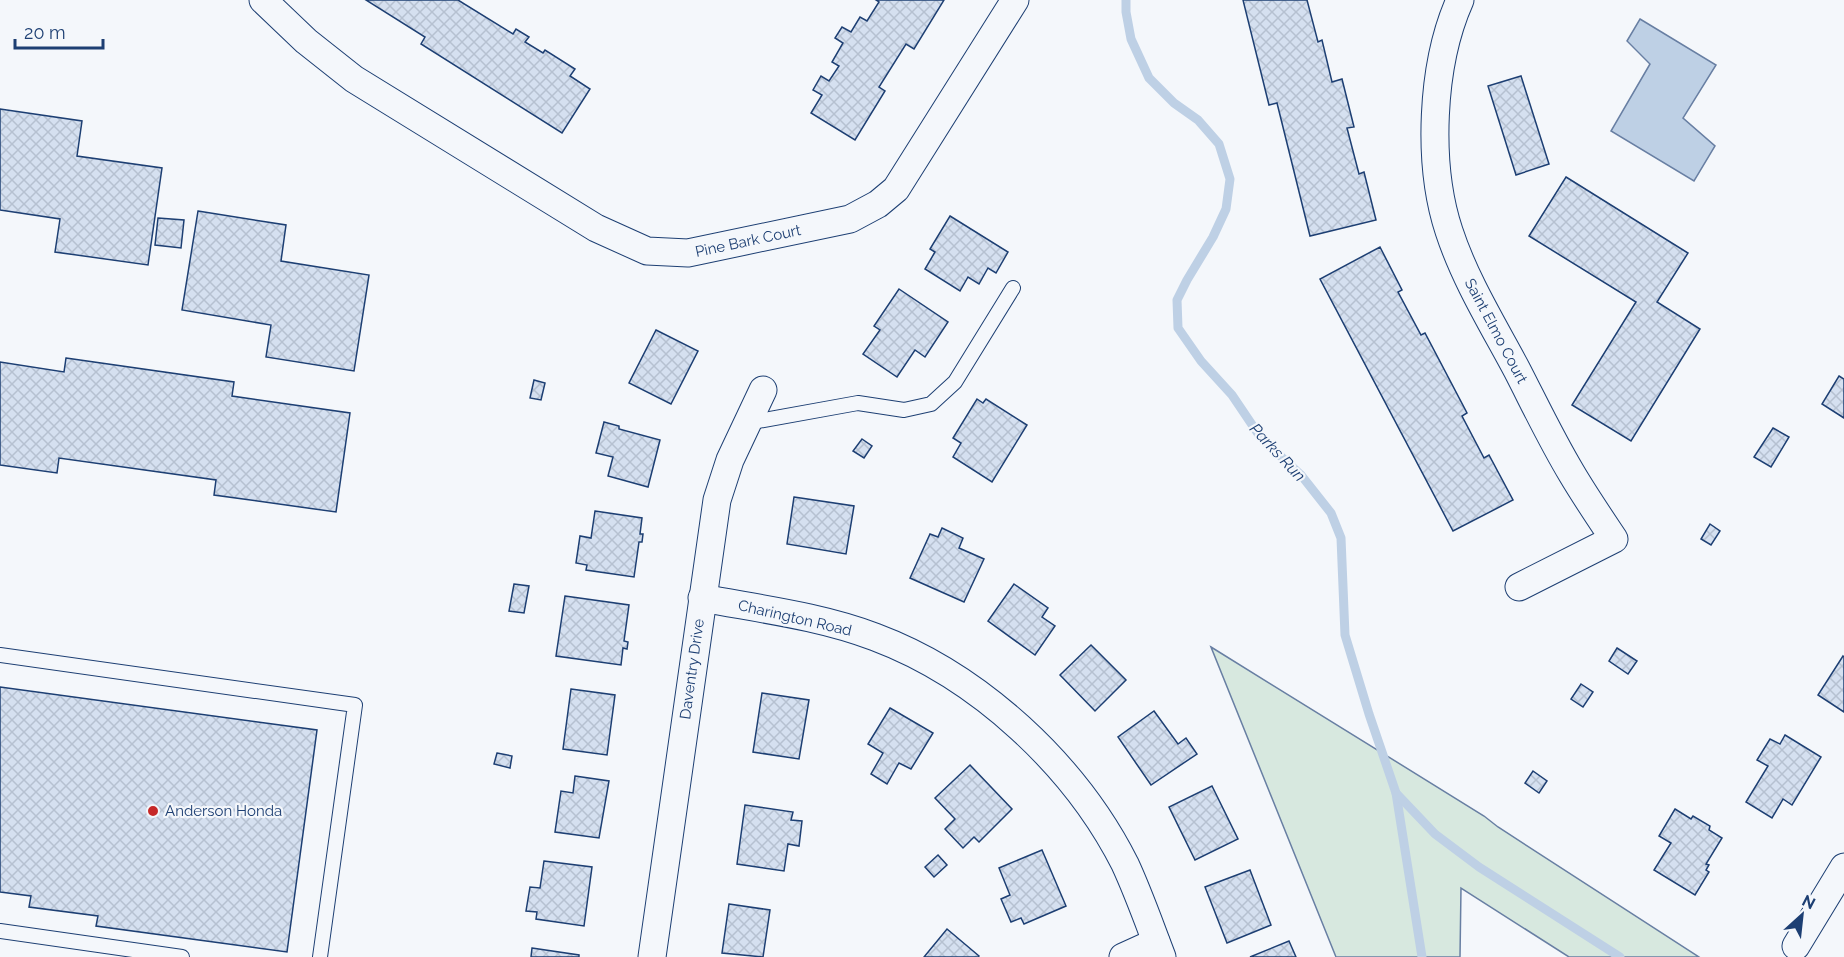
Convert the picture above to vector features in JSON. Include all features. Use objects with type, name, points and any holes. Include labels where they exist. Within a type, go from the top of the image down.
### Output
[{"type":"street","name":"Pine Bark Court","points":[[263,0],[306,41],[354,79],[597,228],[647,251],[688,253],[850,219],[878,204],[896,189],[1015,0]]},
{"type":"street","name":"Saint Elmo Court","points":[[1461,0],[1452,19],[1440,74],[1436,124],[1439,182],[1449,231],[1468,278],[1571,473],[1614,539],[1519,588]]},
{"type":"street","name":"Daventry Drive","points":[[652,957],[717,500],[730,460],[763,390]]},
{"type":"street","name":"Charington Road","points":[[702,598],[819,620],[875,637],[939,668],[991,703],[1044,749],[1085,798],[1125,864],[1159,950]]},
{"type":"street","points":[[1796,946],[1844,867]]},
{"type":"street","points":[[1123,957],[1159,950]]},
{"type":"lane","points":[[747,423],[858,403],[904,410],[931,404],[955,382],[1013,288]]},
{"type":"lane","points":[[0,655],[355,705],[320,957]]},
{"type":"lane","points":[[0,931],[182,957]]},
{"type":"shaded area","points":[[1211,647],[1484,816],[1699,957],[1569,957],[1461,888],[1460,957],[1336,957]]},
{"type":"water","points":[[1640,19],[1716,65],[1683,118],[1715,146],[1694,181],[1611,131],[1650,64],[1627,41]]},
{"type":"building","points":[[366,0],[458,0],[513,34],[516,29],[529,37],[525,42],[543,53],[545,50],[575,69],[570,76],[590,89],[562,133],[421,44],[425,37]]},
{"type":"building","points":[[876,0],[944,0],[914,49],[906,44],[879,87],[885,91],[855,140],[811,113],[822,95],[813,90],[821,76],[829,81],[839,66],[832,62],[843,43],[835,38],[842,27],[851,32],[860,17],[867,21],[879,2]]},
{"type":"building","points":[[1243,0],[1307,0],[1318,42],[1322,40],[1332,82],[1342,79],[1354,127],[1347,128],[1359,174],[1364,172],[1376,220],[1310,236],[1277,103],[1269,105]]},
{"type":"building","points":[[1521,76],[1549,164],[1516,175],[1488,86]]},
{"type":"building","points":[[0,109],[82,121],[77,156],[162,168],[148,265],[55,252],[60,219],[0,210]]},
{"type":"building","points":[[1566,177],[1688,253],[1657,302],[1700,329],[1631,441],[1572,405],[1636,302],[1529,236]]},
{"type":"building","points":[[198,211],[286,225],[281,261],[369,275],[354,371],[266,357],[271,325],[182,310]]},
{"type":"building","points":[[950,216],[1008,252],[996,273],[988,268],[979,284],[968,277],[960,291],[925,269],[935,252],[930,249]]},
{"type":"building","points":[[158,218],[184,220],[181,248],[155,245]]},
{"type":"building","points":[[1380,247],[1402,290],[1398,292],[1421,335],[1425,333],[1467,413],[1462,416],[1484,458],[1489,455],[1513,500],[1453,531],[1320,279]]},
{"type":"building","points":[[899,289],[948,322],[925,357],[915,350],[897,377],[863,354],[880,330],[874,326]]},
{"type":"building","points":[[656,330],[698,351],[671,404],[629,383]]},
{"type":"building","points":[[66,358],[234,382],[232,396],[350,413],[336,512],[214,495],[216,480],[59,458],[57,473],[0,465],[0,362],[64,372]]},
{"type":"building","points":[[1839,376],[1844,379],[1844,418],[1822,404]]},
{"type":"building","points":[[534,380],[545,383],[541,400],[530,398]]},
{"type":"building","points":[[977,399],[983,403],[986,399],[1027,425],[992,482],[953,457],[961,443],[953,438]]},
{"type":"building","points":[[604,422],[619,426],[619,429],[660,440],[648,487],[608,476],[613,457],[596,453]]},
{"type":"building","points":[[1773,428],[1789,437],[1771,467],[1754,457]]},
{"type":"building","points":[[862,439],[872,446],[864,458],[853,451]]},
{"type":"building","points":[[794,497],[854,506],[846,554],[787,544]]},
{"type":"building","points":[[595,511],[642,518],[640,534],[643,534],[642,542],[639,542],[634,577],[586,570],[587,565],[576,563],[580,536],[591,538]]},
{"type":"building","points":[[1710,524],[1720,531],[1711,545],[1701,539]]},
{"type":"building","points":[[942,528],[963,538],[959,548],[984,559],[964,602],[910,578],[930,534],[938,537]]},
{"type":"building","points":[[514,584],[529,586],[524,613],[509,611]]},
{"type":"building","points":[[1014,584],[1048,608],[1042,617],[1055,626],[1035,655],[988,621]]},
{"type":"building","points":[[565,596],[629,605],[624,641],[628,642],[627,649],[623,648],[621,665],[556,656]]},
{"type":"building","points":[[1091,645],[1126,680],[1095,711],[1060,675]]},
{"type":"building","points":[[1617,648],[1637,661],[1628,674],[1609,661]]},
{"type":"building","points":[[1844,657],[1844,712],[1818,695]]},
{"type":"building","points":[[1581,684],[1593,692],[1583,707],[1571,699]]},
{"type":"building","name":"Anderson Honda","points":[[0,687],[317,730],[287,952],[96,926],[98,916],[29,907],[31,896],[0,892]]},
{"type":"building","points":[[571,689],[615,695],[607,755],[563,749]]},
{"type":"building","points":[[762,693],[809,700],[799,759],[753,752]]},
{"type":"building","points":[[890,708],[933,733],[911,769],[899,763],[887,784],[871,774],[883,753],[868,744]]},
{"type":"building","points":[[1154,711],[1178,744],[1186,738],[1197,754],[1151,785],[1118,737]]},
{"type":"building","points":[[1785,735],[1821,757],[1792,805],[1783,799],[1772,818],[1746,802],[1768,766],[1757,760],[1770,739],[1780,744]]},
{"type":"building","points":[[497,753],[512,756],[510,768],[494,764]]},
{"type":"building","points":[[970,765],[1012,809],[979,842],[974,837],[963,848],[945,829],[955,819],[935,798]]},
{"type":"building","points":[[1533,771],[1547,781],[1539,793],[1525,783]]},
{"type":"building","points":[[575,776],[609,781],[599,838],[555,832],[561,791],[573,793]]},
{"type":"building","points":[[1212,786],[1238,839],[1195,860],[1169,807]]},
{"type":"building","points":[[745,805],[793,812],[791,820],[802,821],[799,846],[788,844],[784,871],[737,864]]},
{"type":"building","points":[[1675,809],[1691,819],[1693,816],[1710,826],[1709,830],[1722,838],[1706,864],[1709,865],[1706,870],[1709,872],[1695,895],[1654,870],[1671,843],[1659,836]]},
{"type":"building","points":[[1042,850],[1066,906],[1024,924],[1021,918],[1011,922],[1001,899],[1010,895],[999,868]]},
{"type":"building","points":[[938,855],[947,865],[934,877],[925,867]]},
{"type":"building","points":[[544,861],[592,867],[584,926],[536,919],[537,912],[526,911],[530,887],[540,888]]},
{"type":"building","points":[[1250,870],[1271,925],[1227,943],[1205,887]]},
{"type":"building","points":[[729,904],[770,910],[763,957],[722,953]]},
{"type":"building","points":[[947,929],[979,956],[924,957]]},
{"type":"building","points":[[1289,941],[1296,957],[1250,957]]},
{"type":"building","points":[[532,948],[579,955],[579,957],[531,957]]},
{"type":"waterway","name":"Parks Run","points":[[1126,0],[1131,39],[1149,78],[1174,103],[1198,120],[1219,144],[1230,179],[1226,209],[1213,237],[1177,300],[1178,328],[1201,361],[1232,395],[1261,438],[1301,475],[1331,513],[1341,538],[1345,635],[1396,793],[1422,957]]},
{"type":"waterway","points":[[1396,793],[1435,834],[1479,867],[1620,957]]},
{"type":"place","name":"Anderson Honda","points":[[153,811]]}]
